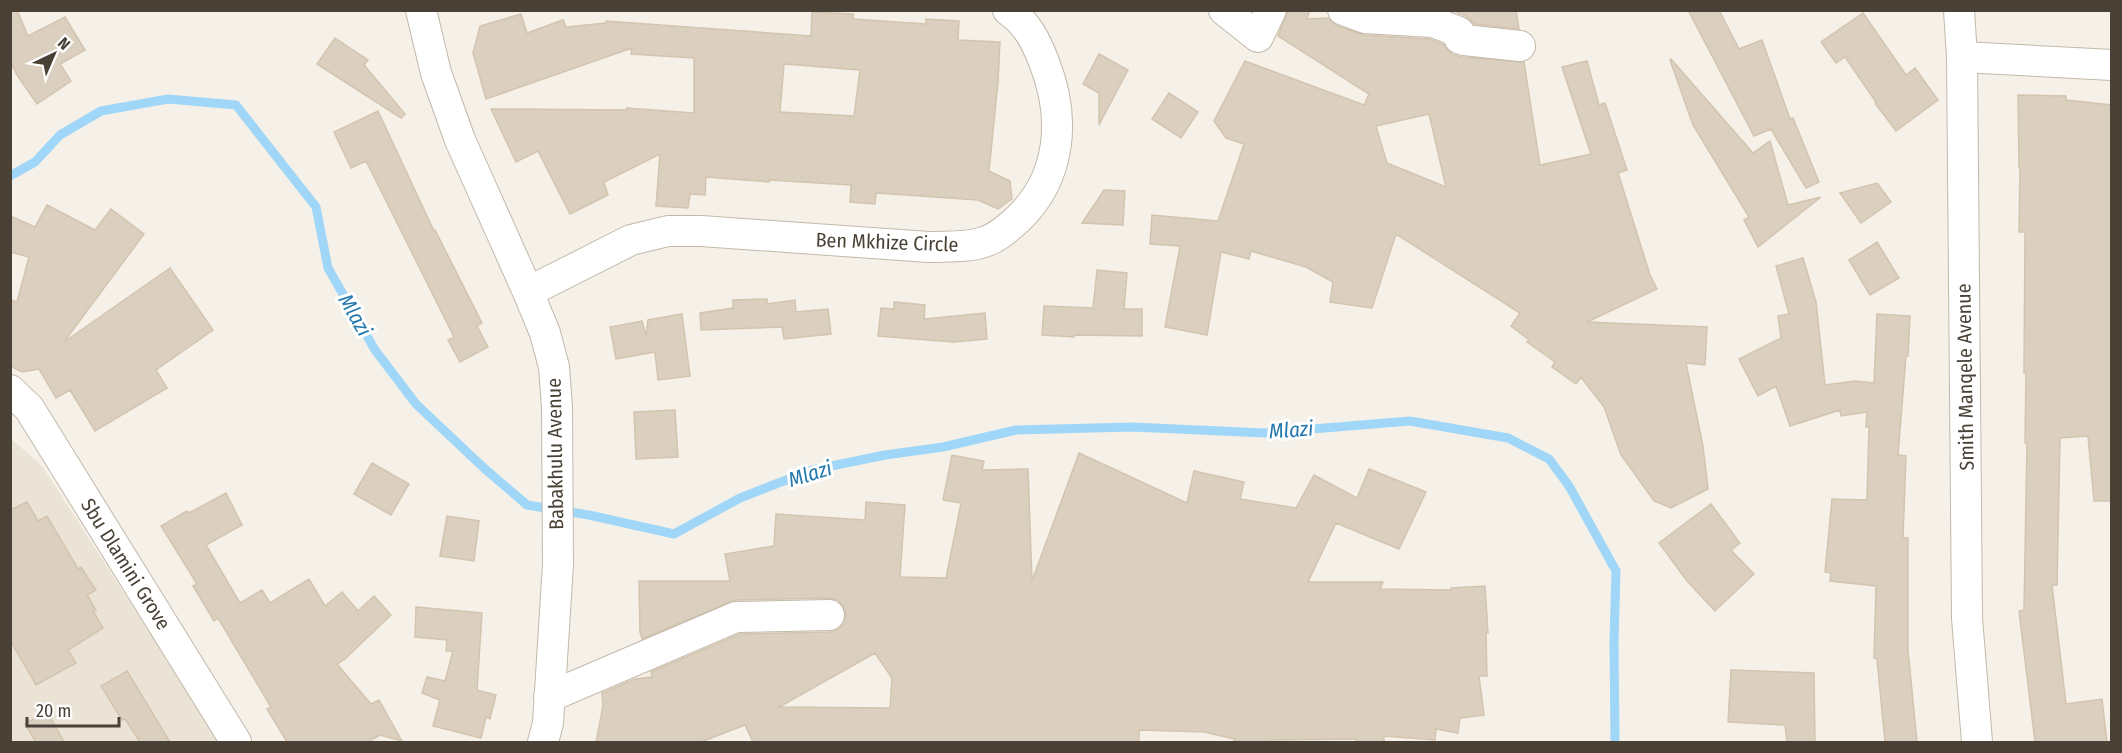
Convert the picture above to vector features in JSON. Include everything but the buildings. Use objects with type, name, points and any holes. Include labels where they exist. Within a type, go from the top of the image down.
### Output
[{"type":"street","name":"Babakhulu Avenue","points":[[420,10],[436,73],[460,140],[545,333],[554,367],[557,408],[558,564],[548,723],[543,742]]},
{"type":"street","name":"Ben Mkhize Circle","points":[[528,292],[631,240],[668,231],[701,231],[929,247],[966,246],[985,242],[1006,230],[1030,207],[1047,180],[1056,148],[1057,105],[1035,37],[1008,10]]},
{"type":"street","points":[[1224,10],[1258,36],[1271,10]]},
{"type":"street","points":[[1343,10],[1365,18],[1433,22],[1459,32],[1459,38],[1464,40],[1520,46]]},
{"type":"street","name":"Smith Manqele Avenue","points":[[1959,10],[1962,57],[1967,618],[1977,742]]},
{"type":"street","points":[[1962,57],[2112,65]]},
{"type":"street","name":"Sbu Dlamini Grove","points":[[10,390],[29,408],[236,742]]},
{"type":"street","points":[[549,697],[736,617],[829,615]]},
{"type":"shaded area","points":[[10,438],[42,466],[220,742],[11,742]]},
{"type":"waterway","name":"Mlazi","points":[[10,176],[35,162],[60,135],[101,111],[168,99],[236,105],[316,207],[328,268],[375,350],[416,404],[527,505],[589,515],[674,534],[740,498],[812,470],[885,455],[943,447],[1016,430],[1132,427],[1265,433],[1410,421],[1508,438],[1549,459],[1569,486],[1616,571],[1615,742]]}]
